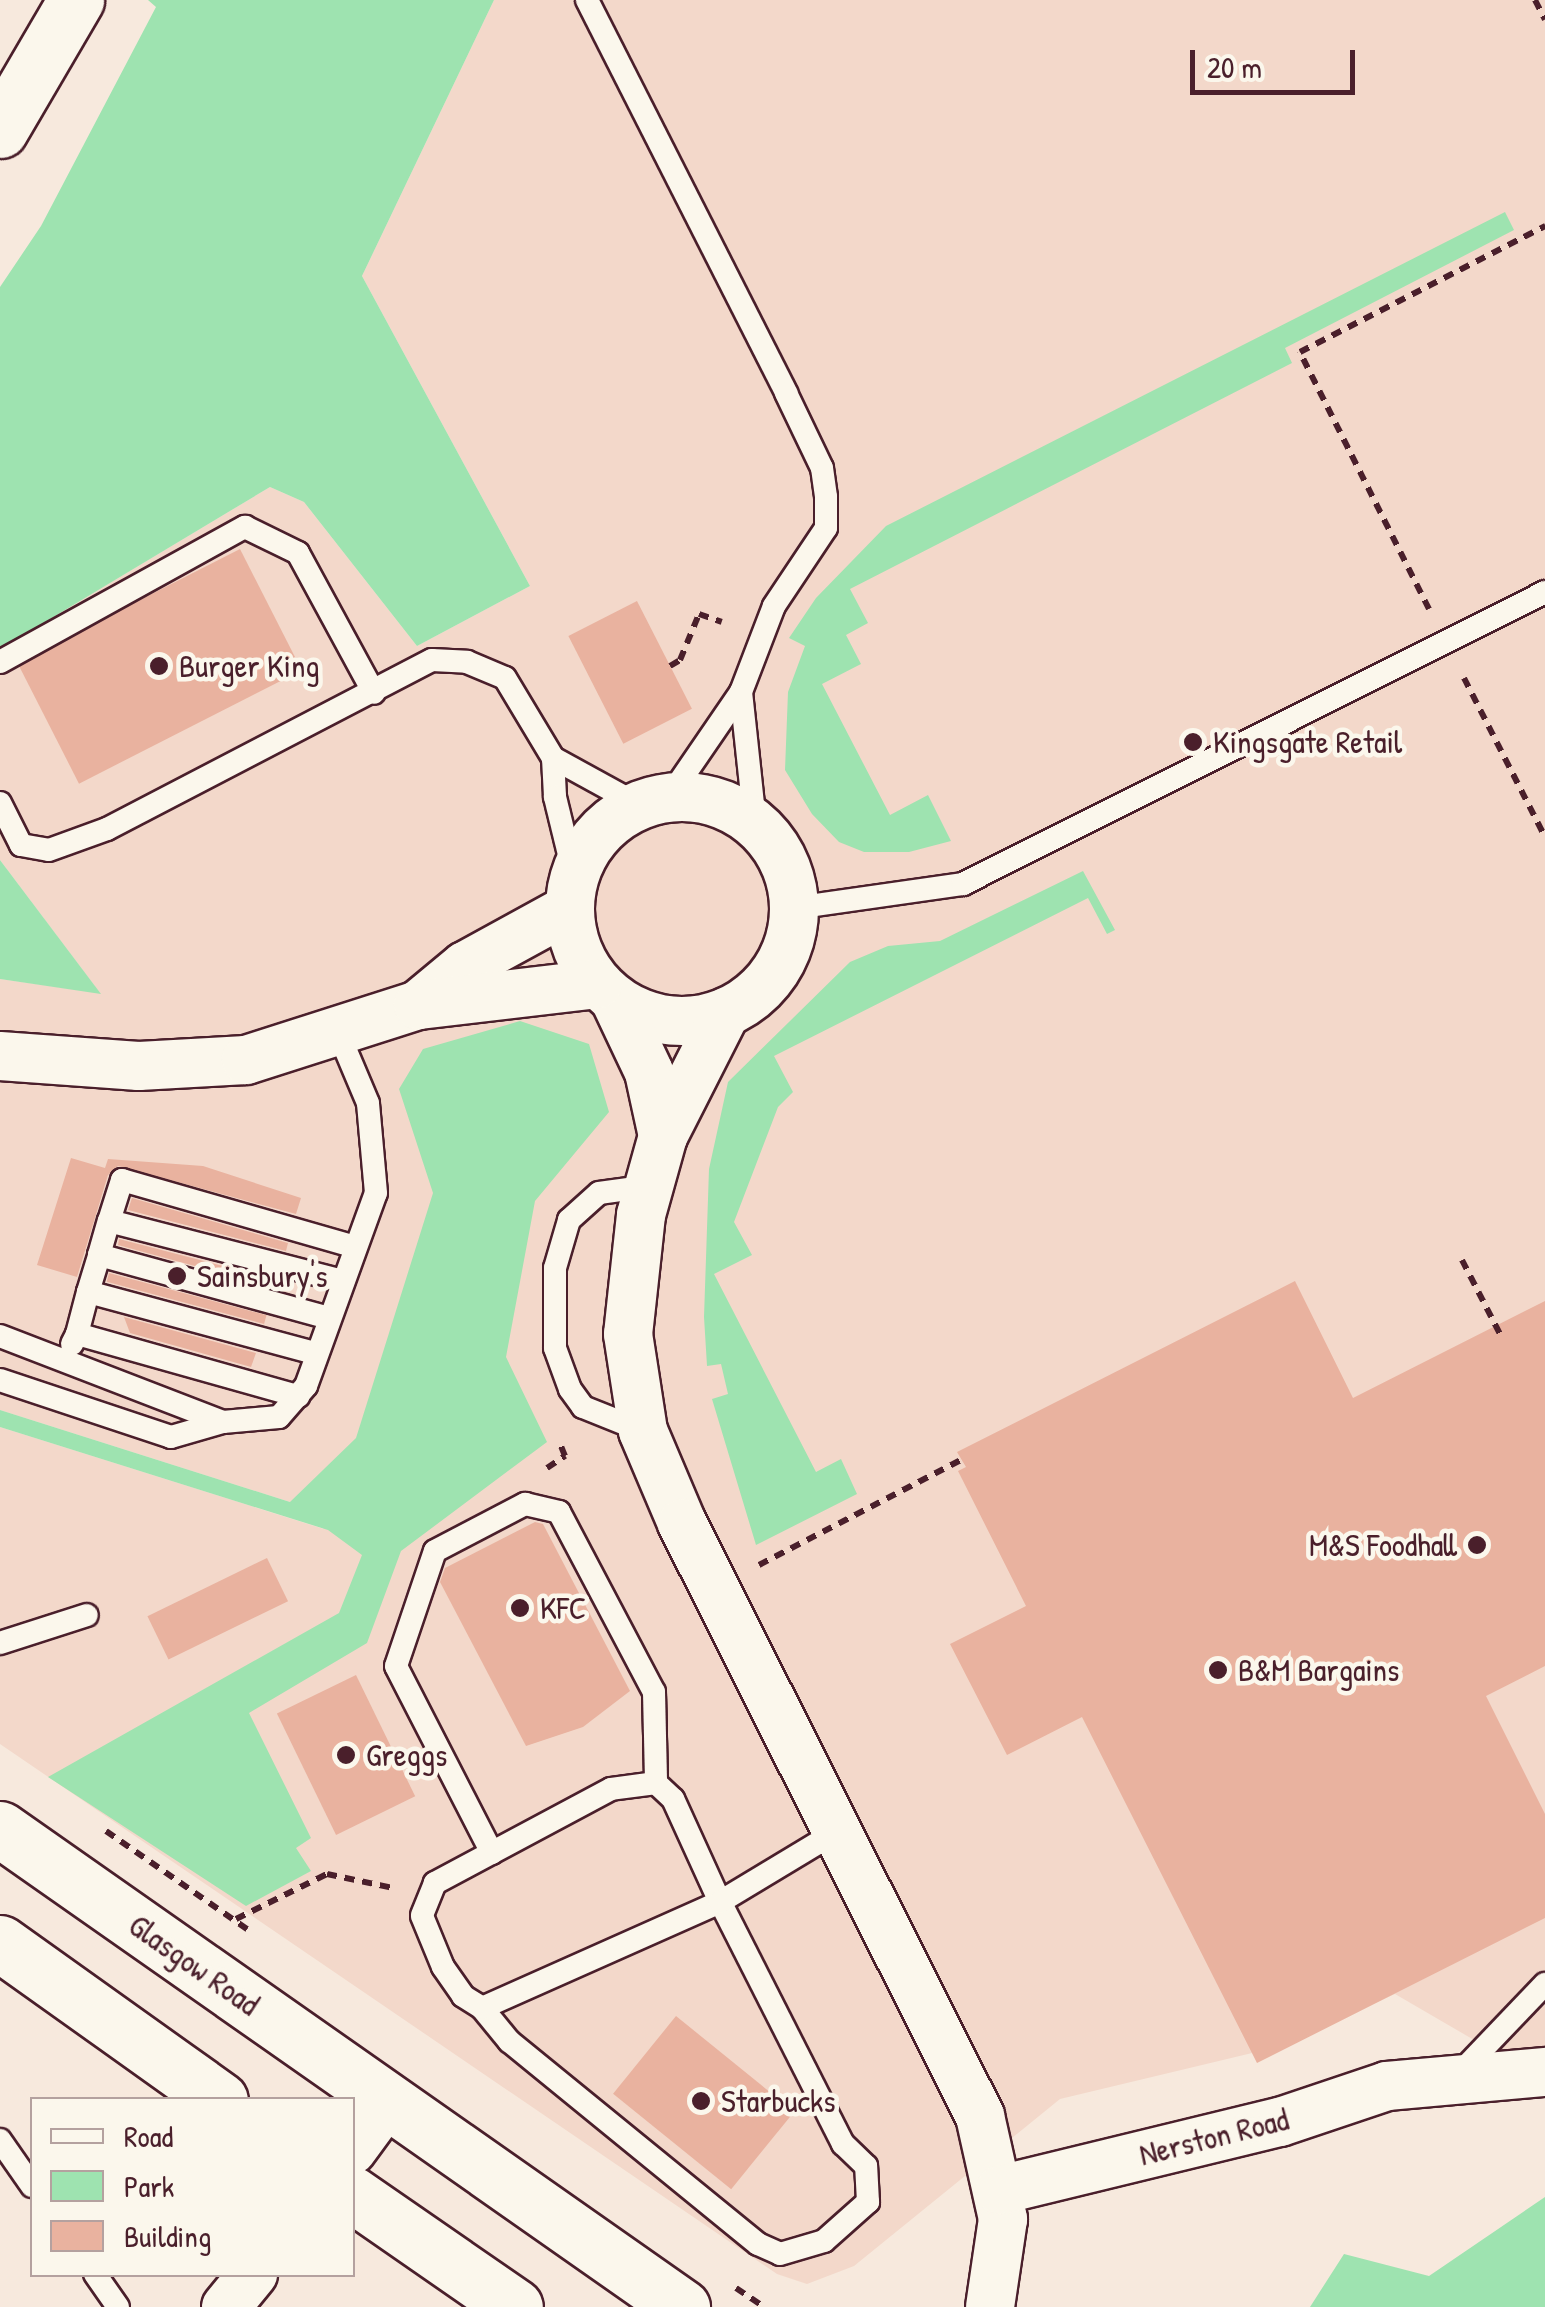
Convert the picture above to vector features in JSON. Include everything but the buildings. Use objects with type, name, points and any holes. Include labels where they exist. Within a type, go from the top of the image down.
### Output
[{"type":"main road","points":[[0,130],[76,0]]},
{"type":"main road","name":"Glasgow Road","points":[[0,1829],[682,2307]]},
{"type":"main road","points":[[0,1943],[216,2097]]},
{"type":"main road","points":[[355,2196],[515,2307]]},
{"type":"street","points":[[662,1136],[650,1072],[574,943],[572,892],[588,846],[654,801],[715,801],[756,824],[784,862],[794,908],[776,970],[726,1012],[662,1136],[648,1186],[628,1297],[643,1431],[714,1588],[980,2116],[1000,2190],[1004,2246],[990,2307]]},
{"type":"street","points":[[418,1005],[465,966],[572,892]]},
{"type":"street","points":[[0,1056],[204,1064],[246,1060],[418,1005],[471,1002],[516,988],[606,992],[669,1021],[726,1012]]},
{"type":"street","name":"Nerston Road","points":[[1000,2190],[1280,2122],[1387,2086],[1545,2072]]},
{"type":"street","points":[[355,2146],[388,2101]]},
{"type":"street","points":[[226,2307],[251,2277]]},
{"type":"lane","points":[[553,758],[654,801],[742,692],[774,606],[826,528],[822,468],[587,0]]},
{"type":"lane","points":[[0,662],[245,527],[298,553],[374,693]]},
{"type":"lane","points":[[794,908],[963,884],[1545,592]]},
{"type":"lane","points":[[0,803],[22,846],[49,850],[374,693],[432,660],[467,662],[506,678],[553,758],[555,797],[572,892]]},
{"type":"lane","points":[[742,692],[756,824]]},
{"type":"lane","points":[[0,1380],[170,1438],[224,1422],[278,1418],[298,1396],[317,1354],[376,1193],[368,1102],[338,1032]]},
{"type":"lane","points":[[66,1362],[122,1180],[356,1247]]},
{"type":"lane","points":[[643,1431],[583,1408],[570,1389],[556,1348],[555,1268],[570,1220],[599,1193],[648,1186]]},
{"type":"lane","points":[[109,1221],[343,1281]]},
{"type":"lane","points":[[98,1255],[329,1318]]},
{"type":"lane","points":[[88,1292],[317,1354]]},
{"type":"lane","points":[[76,1334],[298,1396]]},
{"type":"lane","points":[[0,1336],[224,1422]]},
{"type":"lane","points":[[492,1853],[415,1694],[396,1666],[435,1551],[516,1509],[546,1505],[559,1512],[654,1692],[656,1783],[673,1799],[720,1902],[842,2144],[866,2166],[868,2202],[824,2241],[780,2254],[758,2244],[536,2065],[482,2008],[463,1996],[443,1968],[422,1916],[426,1894],[435,1883],[492,1853],[611,1789],[656,1783]]},
{"type":"lane","points":[[0,1643],[87,1615]]},
{"type":"lane","points":[[482,2008],[720,1902],[836,1832]]},
{"type":"lane","points":[[1453,2080],[1545,1984]]},
{"type":"lane","points":[[0,2140],[30,2183]]},
{"type":"lane","points":[[97,2277],[118,2307]]},
{"type":"path","points":[[1535,0],[1545,20]]},
{"type":"path","points":[[1545,226],[1300,352],[1545,837]]},
{"type":"path","points":[[670,666],[680,660],[699,614],[722,622]]},
{"type":"path","points":[[1462,1260],[1501,1336]]},
{"type":"path","points":[[516,1509],[511,1491],[565,1456],[547,1408],[570,1389]]},
{"type":"path","points":[[714,1588],[962,1460]]},
{"type":"path","points":[[236,1919],[327,1874],[426,1894]]},
{"type":"shaded area","points":[[494,0],[1545,0],[1545,2053],[1505,2058],[1395,1994],[1277,2047],[1060,2099],[854,2266],[807,2284],[777,2274],[0,1744],[0,1427],[324,1529],[290,1502],[0,1410],[0,979],[100,993],[0,860],[0,649],[270,487],[304,502],[417,646],[530,586],[362,276]]},
{"type":"green space","points":[[148,0],[494,0],[362,276],[530,586],[417,646],[304,502],[270,487],[0,649],[0,287],[41,226],[156,7]]},
{"type":"green space","points":[[1505,212],[1514,230],[1285,348],[1292,363],[850,589],[868,623],[846,635],[861,664],[822,684],[890,815],[928,795],[951,841],[909,852],[864,852],[839,842],[812,814],[785,770],[788,692],[805,646],[789,638],[816,598],[886,526]]},
{"type":"green space","points":[[0,860],[101,994],[0,979]]},
{"type":"green space","points":[[1083,871],[1115,930],[1107,934],[1088,898],[774,1056],[793,1092],[778,1107],[734,1222],[752,1255],[714,1274],[816,1472],[841,1459],[857,1494],[756,1545],[712,1399],[728,1394],[721,1364],[707,1366],[704,1317],[709,1169],[728,1082],[850,962],[888,946],[940,941]]},
{"type":"green space","points":[[520,1021],[589,1044],[609,1112],[535,1201],[506,1357],[547,1442],[401,1551],[367,1643],[249,1713],[311,1838],[296,1848],[311,1871],[246,1906],[48,1777],[339,1613],[362,1555],[328,1530],[0,1427],[0,1410],[290,1502],[356,1438],[433,1193],[399,1089],[423,1049]]},
{"type":"green space","points":[[1545,2197],[1545,2307],[1310,2307],[1344,2254],[1429,2276]]},
{"type":"place","name":"Burger King","points":[[159,666]]},
{"type":"place","name":"Kingsgate Retail","points":[[1193,742]]},
{"type":"place","name":"Sainsbury's","points":[[177,1276]]},
{"type":"place","name":"M&S Foodhall","points":[[1477,1545]]},
{"type":"place","name":"KFC","points":[[520,1608]]},
{"type":"place","name":"B&M Bargains","points":[[1218,1670]]},
{"type":"place","name":"Greggs","points":[[346,1755]]},
{"type":"place","name":"Starbucks","points":[[701,2101]]}]
